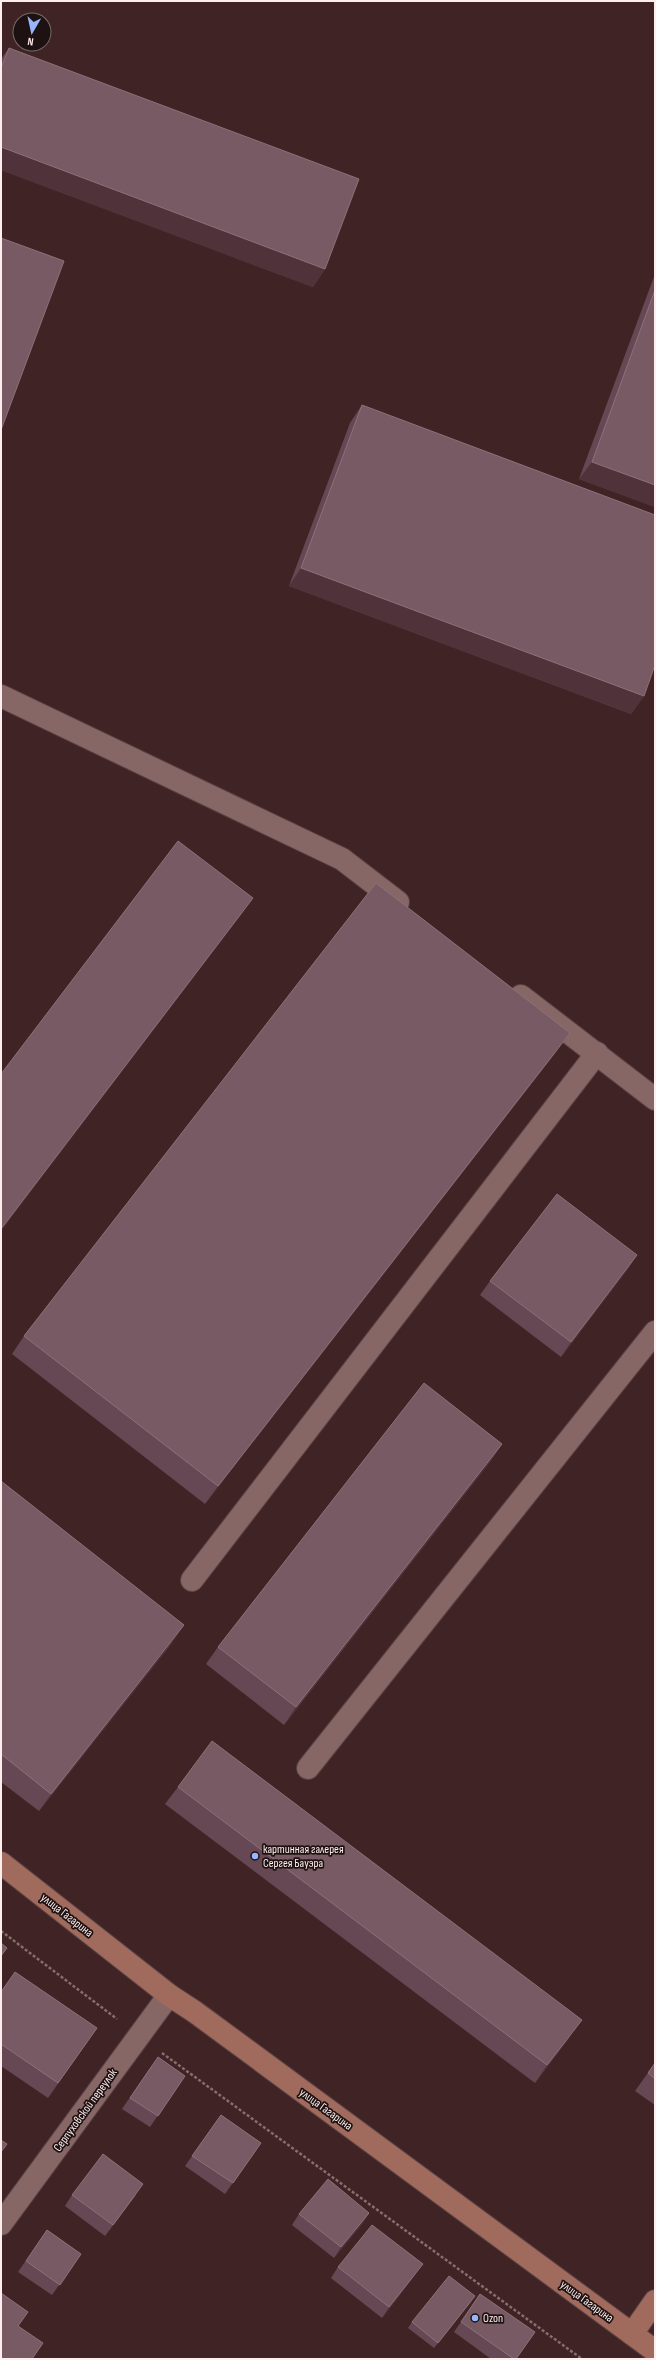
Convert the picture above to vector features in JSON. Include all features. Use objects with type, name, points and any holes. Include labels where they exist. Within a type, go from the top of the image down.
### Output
[{"type":"main road","name":"улица Гагарина","points":[[1,1863],[169,1996],[195,2012],[655,2351]]},
{"type":"main road","points":[[632,2334],[655,2301]]},
{"type":"street","points":[[1,696],[342,859],[416,916]]},
{"type":"street","points":[[503,982],[655,1099]]},
{"type":"street","points":[[192,1580],[597,1053]]},
{"type":"street","points":[[308,1768],[655,1332]]},
{"type":"street","name":"Серпуховской переулок","points":[[1,2224],[169,1996]]},
{"type":"path","points":[[1,1931],[139,2036],[582,2359]]},
{"type":"building","points":[[9,48],[12,49],[12,52],[20,52],[359,179],[325,269],[1,147],[1,68]]},
{"type":"building","points":[[1,238],[64,261],[1,430]]},
{"type":"building","points":[[655,290],[655,485],[592,462]]},
{"type":"building","points":[[362,405],[655,515],[655,665],[644,696],[301,568]]},
{"type":"building","points":[[178,841],[253,898],[1,1229],[1,1074]]},
{"type":"building","points":[[376,883],[570,1033],[218,1486],[24,1336]]},
{"type":"building","points":[[557,1194],[637,1255],[571,1342],[490,1281]]},
{"type":"building","points":[[424,1383],[502,1444],[296,1707],[218,1647]]},
{"type":"building","points":[[1,1481],[184,1625],[51,1794],[1,1754]]},
{"type":"building","points":[[212,1741],[582,2020],[547,2065],[178,1787]]},
{"type":"building","points":[[1,1943],[7,1948],[1,1956]]},
{"type":"building","points":[[15,1972],[97,2028],[58,2083],[1,2044],[1,1992]]},
{"type":"building","points":[[158,2057],[185,2076],[158,2116],[130,2098]]},
{"type":"building","points":[[655,2063],[655,2079],[648,2073]]},
{"type":"building","points":[[221,2115],[261,2143],[233,2183],[192,2156]]},
{"type":"building","points":[[1,2140],[7,2144],[1,2152]]},
{"type":"building","points":[[103,2154],[143,2184],[113,2225],[72,2195]]},
{"type":"building","points":[[328,2179],[369,2213],[341,2247],[299,2214]]},
{"type":"building","points":[[372,2225],[423,2264],[389,2307],[338,2267]]},
{"type":"building","points":[[47,2230],[81,2254],[60,2285],[26,2261]]},
{"type":"building","points":[[449,2276],[475,2296],[438,2343],[412,2322]]},
{"type":"building","points":[[1,2293],[28,2312],[18,2326],[43,2343],[32,2359],[1,2359]]},
{"type":"building","points":[[480,2294],[535,2332],[516,2359],[461,2322]]},
{"type":"place","name":"картинная галерея Сергея Бауэра","points":[[255,1856]]},
{"type":"place","name":"Ozon","points":[[475,2318]]}]
